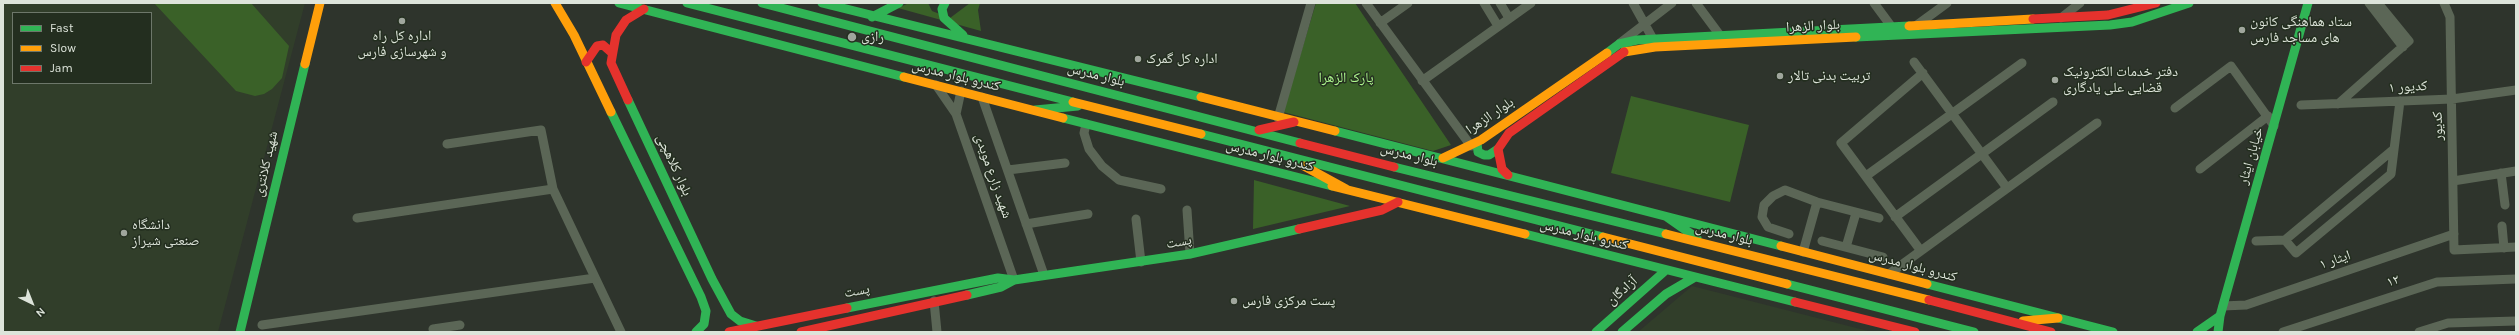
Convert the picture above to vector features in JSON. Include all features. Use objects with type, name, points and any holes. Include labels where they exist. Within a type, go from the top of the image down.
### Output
[{"type":"main road","name":"شهید کلانتری","points":[[240,332],[320,3]]},
{"type":"main road","points":[[555,3],[565,17],[698,292],[706,311],[704,324],[696,332]]},
{"type":"main road","name":"کندرو بلوار مدرس","points":[[619,3],[1086,124],[1915,332]]},
{"type":"main road","points":[[691,3],[1974,332]]},
{"type":"main road","name":"بلوار مدرس","points":[[762,3],[1405,170],[1797,266],[2051,332]]},
{"type":"main road","name":"کندرو بلوار مدرس","points":[[824,3],[872,17],[968,38],[1278,118],[1443,158],[2112,332]]},
{"type":"main road","points":[[872,17],[899,3]]},
{"type":"main road","points":[[945,3],[942,9],[944,18],[949,25],[968,38]]},
{"type":"main road","name":"بلوار الزهرا","points":[[1443,158],[1474,144],[1618,44],[1654,39],[1719,34],[2108,15],[2141,5],[2156,3]]},
{"type":"main road","name":"بلوار الزهرا","points":[[1498,150],[1509,133],[1524,121],[1622,52],[1655,48],[2110,25],[2132,22],[2189,3]]},
{"type":"main road","name":"خیابان ایثار","points":[[2218,332],[2223,306],[2308,3]]},
{"type":"main road","name":"بلوار کلاهچی","points":[[644,9],[622,25],[616,35],[611,63],[616,77],[715,285],[732,314],[740,321],[756,326]]},
{"type":"main road","points":[[586,62],[588,56],[597,46],[603,45],[612,52]]},
{"type":"main road","points":[[872,50],[885,72]]},
{"type":"main road","points":[[1035,110],[1088,105]]},
{"type":"main road","points":[[1258,131],[1294,122]]},
{"type":"main road","points":[[1474,144],[1478,152],[1484,155],[1489,155],[1498,150],[1502,169],[1508,176]]},
{"type":"main road","points":[[1288,157],[1346,189]]},
{"type":"main road","points":[[1347,218],[1361,206],[1362,198],[1358,192]]},
{"type":"main road","name":"پست","points":[[728,332],[805,315],[1001,287],[1014,280],[1190,254],[1382,210],[1398,202]]},
{"type":"main road","points":[[1667,217],[1704,243]]},
{"type":"main road","points":[[1791,285],[1797,266]]},
{"type":"main road","name":"آزادگان","points":[[1596,332],[1666,270]]},
{"type":"main road","points":[[1622,332],[1666,294],[1694,277]]},
{"type":"main road","points":[[1653,282],[1661,286],[1666,294]]},
{"type":"main road","points":[[698,292],[709,296],[715,285]]},
{"type":"main road","name":"پست","points":[[805,331],[934,296]]},
{"type":"main road","points":[[805,315],[805,331]]},
{"type":"main road","points":[[1917,318],[1934,332]]},
{"type":"main road","points":[[2013,322],[2058,318]]},
{"type":"main road","points":[[2197,332],[2220,319]]},
{"type":"street","points":[[1278,118],[1311,3]]},
{"type":"street","points":[[1366,3],[1422,81],[1474,144]]},
{"type":"street","points":[[1380,23],[1408,3]]},
{"type":"street","points":[[1484,3],[1498,26]]},
{"type":"street","points":[[1500,3],[1509,18]]},
{"type":"street","points":[[1422,81],[1530,3]]},
{"type":"street","points":[[1633,3],[1654,39]]},
{"type":"street","points":[[1618,44],[1672,3]]},
{"type":"street","points":[[1696,3],[1719,34]]},
{"type":"street","points":[[1874,3],[1892,26]]},
{"type":"street","points":[[1917,25],[1947,3]]},
{"type":"street","points":[[2061,18],[2080,3]]},
{"type":"street","points":[[2369,3],[2403,47]]},
{"type":"street","points":[[2338,104],[2409,41],[2378,3]]},
{"type":"street","name":"کدیور","points":[[2444,3],[2450,17],[2454,250],[2504,248]]},
{"type":"street","points":[[1914,62],[2007,188]]},
{"type":"street","points":[[1866,176],[2022,63]]},
{"type":"street","points":[[2175,108],[2231,66],[2274,126]]},
{"type":"street","points":[[1921,250],[1895,217],[1842,143],[1923,74]]},
{"type":"street","name":"شهید زارع مویدی","points":[[936,85],[956,114],[1014,280]]},
{"type":"street","name":"کدیور ۱","points":[[2301,105],[2452,99],[2516,90]]},
{"type":"street","points":[[956,114],[961,92]]},
{"type":"street","points":[[982,97],[1044,276]]},
{"type":"street","points":[[2285,240],[2296,253],[2391,174],[2400,101]]},
{"type":"street","points":[[1895,217],[2053,102]]},
{"type":"street","points":[[2200,169],[2268,116]]},
{"type":"street","points":[[1889,274],[2097,123]]},
{"type":"street","points":[[1086,124],[1084,133],[1089,149],[1102,166],[1119,180],[1161,189]]},
{"type":"street","points":[[447,144],[541,130],[553,189],[621,332]]},
{"type":"street","points":[[2256,241],[2285,240],[2394,149]]},
{"type":"street","points":[[1008,170],[1065,163]]},
{"type":"street","points":[[2453,181],[2516,170]]},
{"type":"street","points":[[2502,173],[2505,206]]},
{"type":"street","points":[[357,218],[553,189]]},
{"type":"street","points":[[1789,234],[1768,227],[1762,217],[1764,205],[1772,196],[1784,190],[1817,202],[1879,218]]},
{"type":"street","points":[[1803,252],[1817,202]]},
{"type":"street","points":[[1187,210],[1190,254]]},
{"type":"street","points":[[1846,247],[1856,213]]},
{"type":"street","points":[[1026,224],[1088,214]]},
{"type":"street","points":[[1136,219],[1141,262]]},
{"type":"street","points":[[2502,226],[2504,248],[2516,247]]},
{"type":"street","name":"ایثار ۱","points":[[2223,306],[2246,305],[2454,234]]},
{"type":"street","points":[[1822,241],[1883,257]]},
{"type":"street","points":[[262,325],[595,278]]},
{"type":"street","name":"۱۲","points":[[2283,332],[2437,282],[2516,279]]},
{"type":"street","points":[[934,296],[937,332]]},
{"type":"street","points":[[2220,319],[2225,332]]},
{"type":"street","points":[[2420,332],[2448,323],[2516,321]]},
{"type":"street","points":[[434,332],[433,329],[460,325]]},
{"type":"shaded area","name":"دانشگاه صنعتی شیراز","points":[[3,3],[305,3],[218,332],[3,332]]},
{"type":"shaded area","points":[[1692,286],[1872,332],[1638,332]]},
{"type":"green space","points":[[154,3],[251,3],[289,46],[282,78],[272,89],[264,94],[255,96],[236,91]]},
{"type":"green space","points":[[909,3],[928,3],[932,11],[950,18],[970,3],[980,3],[978,10],[981,31],[898,8]]},
{"type":"green space","name":"پارک الزهرا","points":[[1316,3],[1355,3],[1451,145],[1433,151],[1283,112]]},
{"type":"green space","points":[[1631,96],[1749,125],[1730,202],[1611,173]]},
{"type":"green space","points":[[1254,180],[1350,206],[1253,229]]},
{"type":"traffic: fast","points":[[619,3],[904,77]]},
{"type":"traffic: fast","points":[[687,3],[1073,102]]},
{"type":"traffic: fast","points":[[762,3],[1300,143]]},
{"type":"traffic: fast","points":[[822,3],[1201,97]]},
{"type":"traffic: fast","points":[[872,17],[899,3]]},
{"type":"traffic: fast","points":[[945,3],[942,9],[944,18],[963,35]]},
{"type":"traffic: fast","points":[[1856,37],[2110,25],[2132,22],[2189,3]]},
{"type":"traffic: fast","points":[[2218,332],[2220,316],[2308,3]]},
{"type":"traffic: fast","points":[[1607,53],[1619,44],[1637,40],[1909,26]]},
{"type":"traffic: fast","points":[[240,332],[305,64]]},
{"type":"traffic: fast","points":[[628,100],[712,279],[731,314],[740,321],[756,326]]},
{"type":"traffic: fast","points":[[1035,110],[1078,106]]},
{"type":"traffic: fast","points":[[611,112],[701,297],[706,311],[704,324],[696,332]]},
{"type":"traffic: fast","points":[[1063,118],[1332,186]]},
{"type":"traffic: fast","points":[[1335,131],[1781,246]]},
{"type":"traffic: fast","points":[[1201,134],[1603,237]]},
{"type":"traffic: fast","points":[[1477,143],[1478,152],[1484,155],[1489,155],[1498,149]]},
{"type":"traffic: fast","points":[[1394,167],[1666,234]]},
{"type":"traffic: fast","points":[[1667,217],[1697,238]]},
{"type":"traffic: fast","points":[[967,295],[1001,287],[1014,280],[1190,254],[1299,229]]},
{"type":"traffic: fast","points":[[1525,234],[1795,302]]},
{"type":"traffic: fast","points":[[1596,332],[1666,270]]},
{"type":"traffic: fast","points":[[1622,332],[1666,294],[1695,277]]},
{"type":"traffic: fast","points":[[847,308],[998,278],[1014,280]]},
{"type":"traffic: fast","points":[[1787,284],[1974,332]]},
{"type":"traffic: fast","points":[[1927,284],[2113,332]]},
{"type":"traffic: fast","points":[[2197,332],[2220,316]]},
{"type":"traffic: slow","points":[[305,64],[320,3]]},
{"type":"traffic: slow","points":[[555,3],[574,35],[611,112]]},
{"type":"traffic: slow","points":[[1909,26],[2033,19]]},
{"type":"traffic: slow","points":[[1624,52],[1655,47],[1856,37]]},
{"type":"traffic: slow","points":[[1443,158],[1481,140],[1607,53]]},
{"type":"traffic: slow","points":[[904,77],[1063,118]]},
{"type":"traffic: slow","points":[[1201,97],[1335,131]]},
{"type":"traffic: slow","points":[[1073,102],[1201,134]]},
{"type":"traffic: slow","points":[[1304,166],[1346,189]]},
{"type":"traffic: slow","points":[[1332,186],[1525,234]]},
{"type":"traffic: slow","points":[[1666,234],[1929,300]]},
{"type":"traffic: slow","points":[[1603,237],[1787,284]]},
{"type":"traffic: slow","points":[[1781,246],[1927,284]]},
{"type":"traffic: slow","points":[[2023,321],[2058,318]]},
{"type":"traffic: jam","points":[[2033,19],[2108,15],[2156,3]]},
{"type":"traffic: jam","points":[[628,100],[611,63],[616,35],[626,20],[644,9]]},
{"type":"traffic: jam","points":[[586,62],[597,46],[603,45],[612,53]]},
{"type":"traffic: jam","points":[[1508,175],[1502,169],[1498,149],[1509,133],[1624,52]]},
{"type":"traffic: jam","points":[[1259,130],[1294,122]]},
{"type":"traffic: jam","points":[[1300,143],[1394,167]]},
{"type":"traffic: jam","points":[[1299,229],[1382,210],[1398,202]]},
{"type":"traffic: jam","points":[[801,332],[967,295]]},
{"type":"traffic: jam","points":[[1929,300],[2051,332]]},
{"type":"traffic: jam","points":[[1795,302],[1915,332]]},
{"type":"traffic: jam","points":[[729,332],[847,308]]},
{"type":"place","name":"اداره کل راه و شهرسازی فارس","points":[[402,21]]},
{"type":"place","name":"ستاد هماهنگی کانون های مساجد فارس","points":[[2242,30]]},
{"type":"place","name":"رازی","points":[[852,37]]},
{"type":"place","name":"اداره کل گمرک","points":[[1138,59]]},
{"type":"place","name":"تربیت بدنی تالار","points":[[1780,76]]},
{"type":"place","name":"دفتر خدمات الکترونیک قضایی علی یادگاری","points":[[2055,80]]},
{"type":"place","name":"دانشگاه صنعتی شیراز","points":[[124,233]]},
{"type":"place","name":"پست مرکزی فارس","points":[[1234,301]]}]
